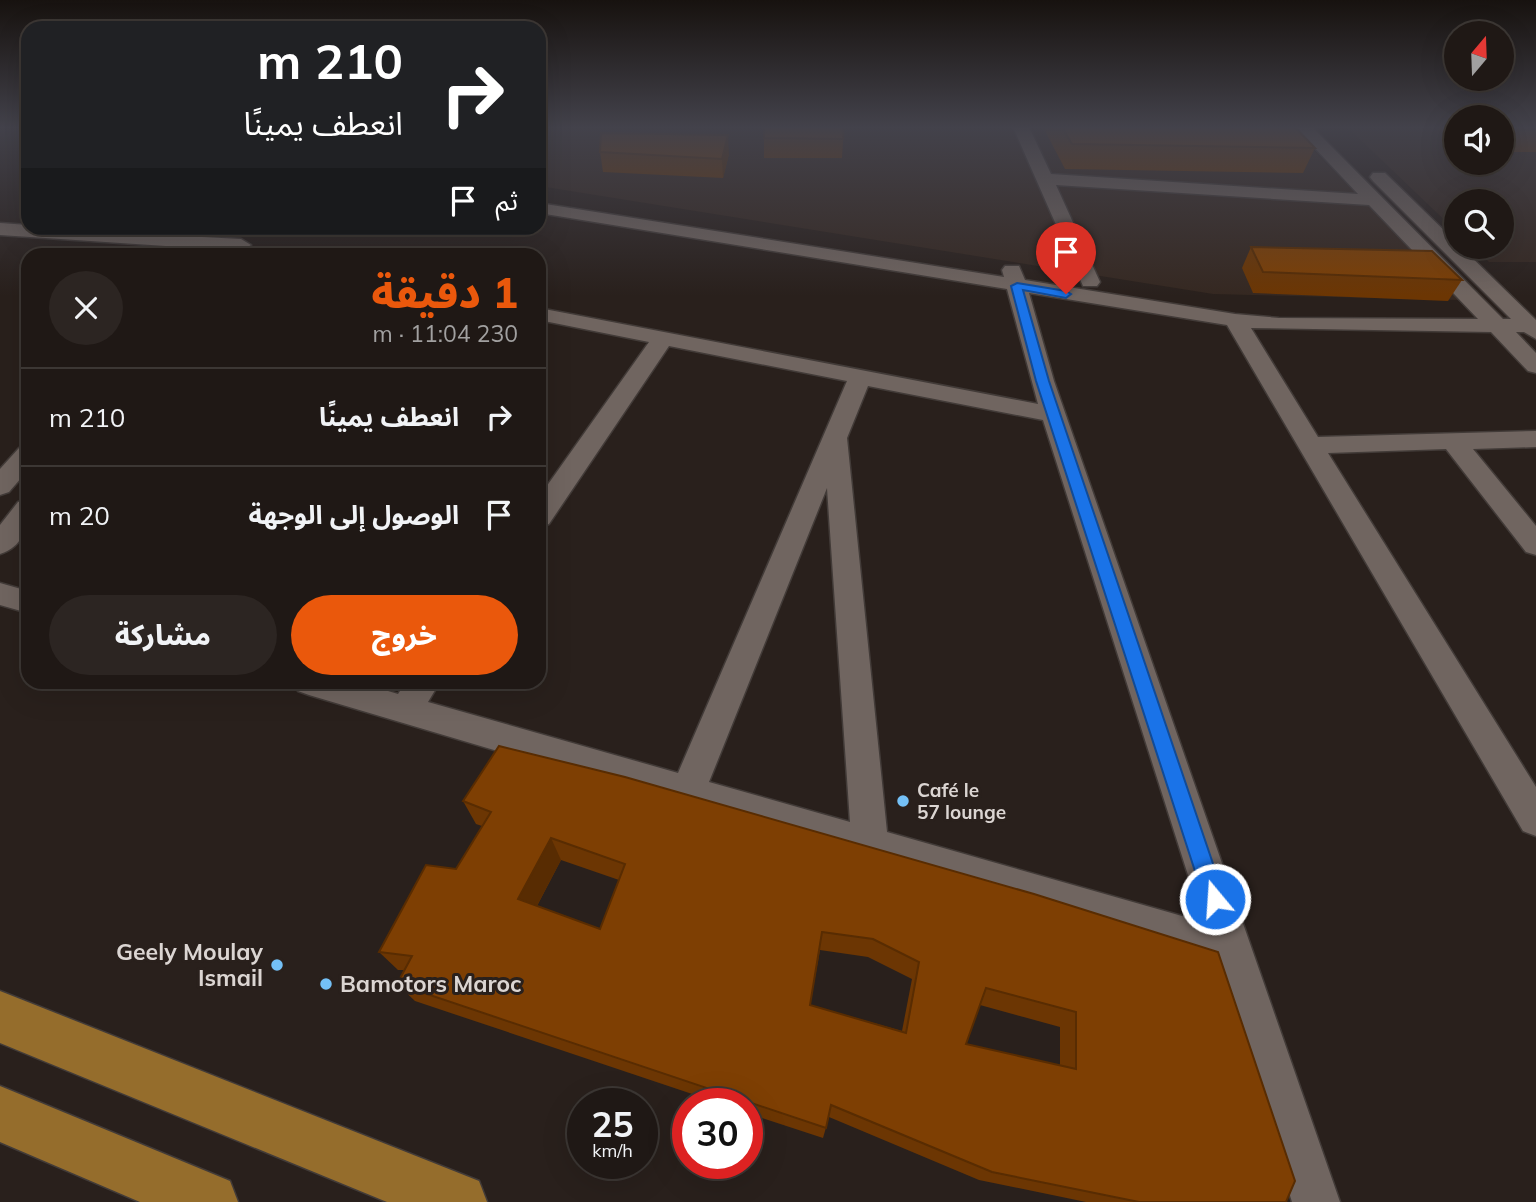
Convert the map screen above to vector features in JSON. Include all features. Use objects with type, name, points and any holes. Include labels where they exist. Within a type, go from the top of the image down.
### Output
[{"type":"main road","points":[[0,1017],[458,1202]]},
{"type":"main road","points":[[0,1114],[209,1202]]},
{"type":"street","points":[[1046,183],[1090,282]]},
{"type":"street","points":[[1108,183],[1374,200]]},
{"type":"street","points":[[1358,183],[1536,366]]},
{"type":"street","points":[[1385,183],[1533,329]]},
{"type":"street","points":[[546,195],[1235,320],[1279,324],[1533,329]]},
{"type":"street","points":[[546,209],[1014,278],[1090,282],[1212,301],[1273,303]]},
{"type":"street","points":[[0,229],[21,231]]},
{"type":"street","points":[[62,235],[195,248]]},
{"type":"street","points":[[1014,278],[1054,415],[1316,1202]]},
{"type":"street","points":[[1328,305],[1512,309]]},
{"type":"street","points":[[546,315],[1054,415]]},
{"type":"street","points":[[1235,320],[1536,819]]},
{"type":"street","points":[[546,507],[663,339]]},
{"type":"street","points":[[687,792],[860,377]]},
{"type":"street","points":[[836,434],[870,845]]},
{"type":"street","points":[[1309,445],[1536,439]]},
{"type":"street","points":[[1452,440],[1536,545]]},
{"type":"street","points":[[0,486],[20,455]]},
{"type":"street","points":[[0,544],[21,518]]},
{"type":"street","points":[[0,594],[21,600]]},
{"type":"street","points":[[362,689],[414,696],[687,792],[1232,950]]},
{"type":"shaded area","points":[[546,183],[1346,183],[1460,300],[1213,294],[546,187]]},
{"type":"shaded area","points":[[1406,183],[1536,183],[1536,262],[1489,262],[1486,259],[1514,259],[1514,189],[1444,189],[1444,220]]},
{"type":"building","points":[[1251,247],[1432,251],[1462,280],[1263,272]]},
{"type":"building","points":[[499,746],[625,777],[1034,894],[1218,952],[1295,1181],[1286,1202],[1139,1202],[992,1172],[831,1105],[826,1128],[763,1107],[763,1088],[707,1088],[397,984],[412,956],[379,952],[426,865],[456,869],[491,812],[463,801]],"holes":[[[551,838],[625,864],[600,929],[518,899]],[[822,932],[873,939],[919,962],[906,1033],[810,1005]],[[986,988],[1076,1012],[1076,1069],[966,1044]]]},
{"type":"place","name":"Café le 57 lounge","points":[[903,801]]},
{"type":"place","name":"Geely Moulay Ismail","points":[[277,965]]},
{"type":"place","name":"Bamotors Maroc","points":[[326,984]]},
{"type":"route","points":[[1066,294],[1017,286],[1042,381],[1215,899]]}]
